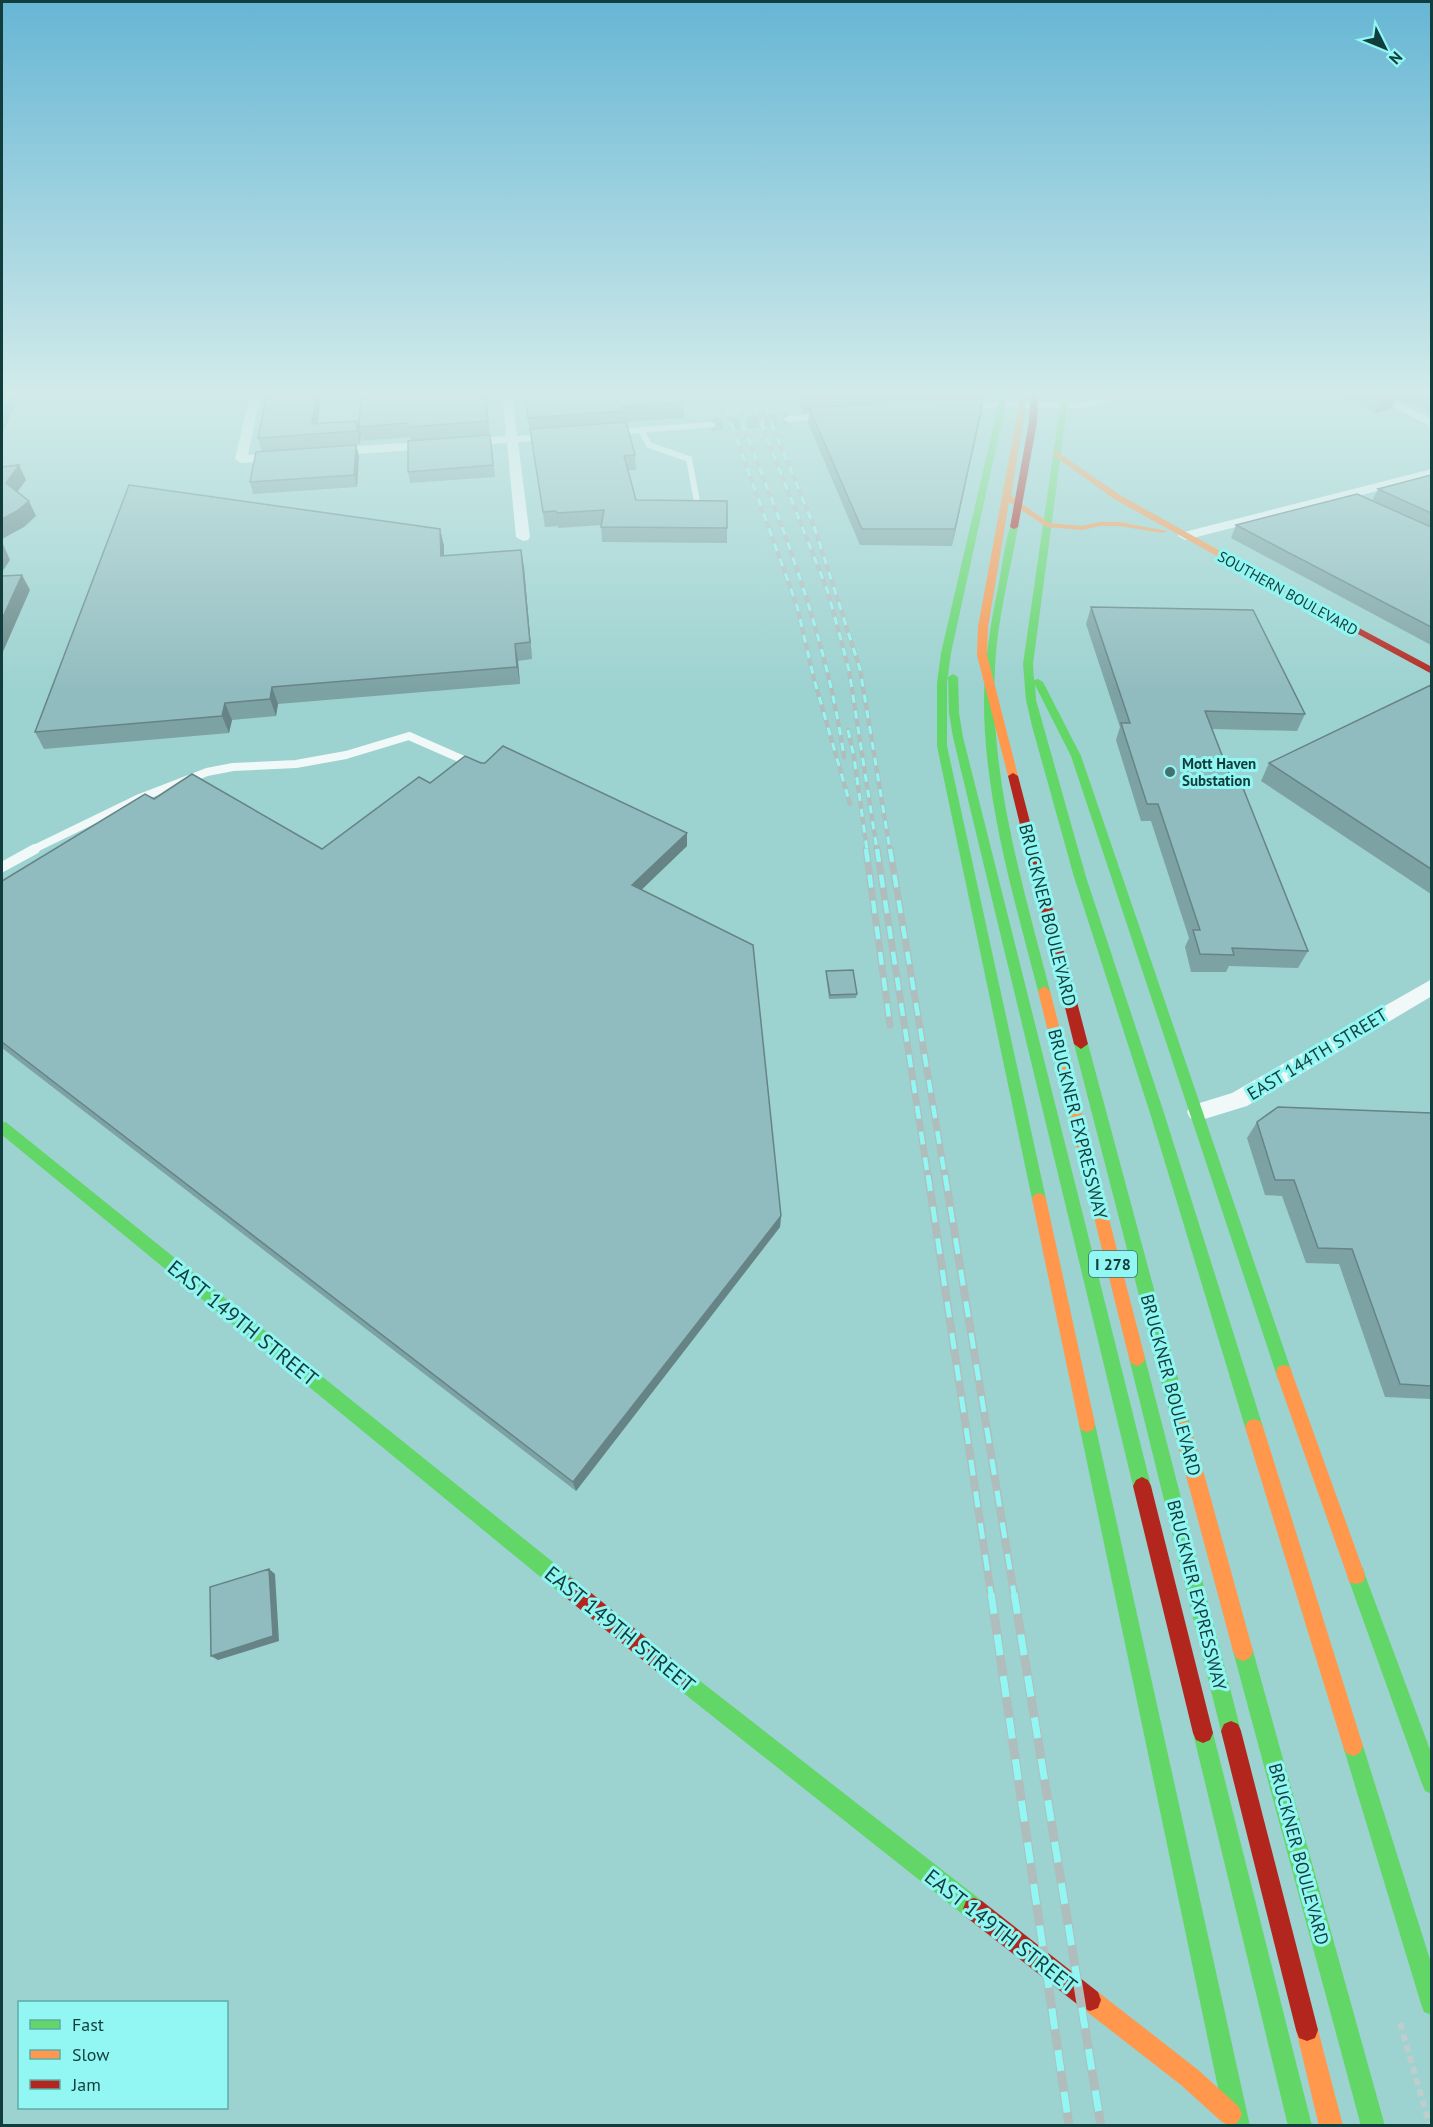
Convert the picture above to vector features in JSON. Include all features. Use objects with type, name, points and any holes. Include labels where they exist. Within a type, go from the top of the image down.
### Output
[{"type":"main road","points":[[982,492],[946,653],[942,693],[942,746],[1238,2126]]},
{"type":"main road","points":[[991,492],[954,670],[954,713],[1300,2126]]},
{"type":"main road","name":"BRUCKNER BOULEVARD","points":[[1008,492],[983,627],[982,655],[1140,1273],[1373,2126]]},
{"type":"main road","name":"BRUCKNER EXPRESSWAY","points":[[1021,492],[990,666],[988,700],[995,773],[1026,921],[1331,2126]]},
{"type":"main road","points":[[1051,492],[1028,664],[1031,700],[1037,726],[1077,866],[1163,1133],[1431,2004]]},
{"type":"main road","name":"SOUTHERN BOULEVARD","points":[[1109,492],[1431,671]]},
{"type":"main road","points":[[1007,497],[1047,525],[1082,528],[1110,523],[1185,536]]},
{"type":"main road","points":[[965,610],[969,646],[985,668]]},
{"type":"main road","points":[[1028,664],[1076,756],[1198,1112],[1301,1424],[1431,1784]]},
{"type":"main road","points":[[1031,1032],[1046,906]]},
{"type":"main road","name":"EAST 149TH STREET","points":[[2,1127],[720,1710],[1189,2077],[1244,2126]]},
{"type":"street","points":[[518,492],[523,537]]},
{"type":"street","points":[[1185,536],[1358,492]]},
{"type":"street","points":[[1344,496],[1365,506]]},
{"type":"street","name":"EAST 144TH STREET","points":[[1198,1112],[1239,1100],[1431,986]]},
{"type":"lane","points":[[695,492],[699,512]]},
{"type":"lane","points":[[2,867],[50,840],[127,803],[207,772],[233,767],[296,764],[346,755],[409,736],[486,770]]},
{"type":"building","points":[[2,492],[18,492],[29,501],[17,511],[2,519]]},
{"type":"building","points":[[126,492],[180,492],[440,529],[441,556],[521,550],[530,642],[515,644],[517,667],[272,687],[270,699],[225,703],[222,716],[35,732]]},
{"type":"building","points":[[540,492],[634,492],[636,500],[727,501],[727,528],[601,527],[604,510],[543,512]]},
{"type":"building","points":[[846,492],[963,492],[955,529],[862,529]]},
{"type":"building","points":[[1385,492],[1431,492],[1431,513]]},
{"type":"building","points":[[1357,494],[1431,527],[1431,627],[1236,525]]},
{"type":"building","points":[[22,575],[2,619],[2,576]]},
{"type":"building","name":"Mott Haven Substation","points":[[1091,607],[1253,610],[1305,714],[1205,711],[1232,781],[1239,778],[1308,951],[1232,948],[1234,955],[1200,954],[1193,930],[1200,930],[1158,804],[1147,804],[1121,723],[1130,723]]},
{"type":"building","points":[[1431,685],[1431,869],[1269,763]]},
{"type":"building","points":[[503,746],[687,833],[632,885],[753,945],[781,1216],[573,1482],[2,1042],[2,881],[145,794],[154,799],[192,774],[322,849],[419,777],[430,783],[465,756],[485,763]]},
{"type":"building","points":[[853,970],[857,994],[830,995],[826,971]]},
{"type":"building","points":[[1278,1107],[1431,1113],[1431,1386],[1400,1384],[1352,1249],[1318,1248],[1294,1180],[1275,1180],[1257,1122]]},
{"type":"building","points":[[269,1569],[273,1636],[211,1656],[210,1587]]},
{"type":"railway","points":[[756,492],[797,606],[814,679],[850,804]]},
{"type":"railway","points":[[769,492],[812,618],[836,710],[844,757]]},
{"type":"railway","points":[[788,492],[828,592],[849,670],[877,850]]},
{"type":"railway","points":[[800,492],[815,529],[860,669],[890,850]]},
{"type":"railway","points":[[848,730],[867,850]]},
{"type":"railway","points":[[866,849],[890,1025]]},
{"type":"railway","points":[[877,849],[928,1177]]},
{"type":"railway","points":[[890,849],[945,1177]]},
{"type":"railway","points":[[928,1175],[991,1594]]},
{"type":"railway","points":[[945,1175],[1014,1594]]},
{"type":"railway","points":[[991,1593],[1069,2126]]},
{"type":"railway","points":[[1014,1593],[1101,2126]]},
{"type":"traffic: fast","points":[[982,492],[946,653],[942,683],[942,746],[1039,1199]]},
{"type":"traffic: fast","points":[[1028,664],[1052,492]]},
{"type":"traffic: fast","points":[[1014,527],[992,650],[989,705],[997,787],[1005,830],[1044,991]]},
{"type":"traffic: fast","points":[[1028,664],[1031,700],[1037,726],[1080,877],[1157,1113],[1254,1427]]},
{"type":"traffic: fast","points":[[953,677],[954,713],[958,737],[1142,1486]]},
{"type":"traffic: fast","points":[[1038,682],[1076,756],[1284,1373]]},
{"type":"traffic: fast","points":[[1081,1044],[1182,1427]]},
{"type":"traffic: fast","points":[[2,1127],[567,1586]]},
{"type":"traffic: fast","points":[[1137,1358],[1231,1731]]},
{"type":"traffic: fast","points":[[1087,1424],[1238,2126]]},
{"type":"traffic: fast","points":[[1356,1575],[1432,1784]]},
{"type":"traffic: fast","points":[[1243,1651],[1373,2126]]},
{"type":"traffic: fast","points":[[679,1677],[974,1909]]},
{"type":"traffic: fast","points":[[1203,1733],[1300,2126]]},
{"type":"traffic: fast","points":[[1353,1746],[1432,2004]]},
{"type":"traffic: slow","points":[[1007,492],[983,627],[982,655],[1013,776]]},
{"type":"traffic: slow","points":[[1110,492],[1346,624]]},
{"type":"traffic: slow","points":[[1007,497],[1047,525],[1082,528],[1100,524],[1119,524],[1163,531]]},
{"type":"traffic: slow","points":[[1044,991],[1137,1358]]},
{"type":"traffic: slow","points":[[1039,1199],[1087,1424]]},
{"type":"traffic: slow","points":[[1284,1373],[1356,1575]]},
{"type":"traffic: slow","points":[[1182,1427],[1243,1651]]},
{"type":"traffic: slow","points":[[1254,1427],[1353,1746]]},
{"type":"traffic: slow","points":[[1090,2000],[1189,2077],[1230,2114]]},
{"type":"traffic: slow","points":[[1307,2030],[1331,2126]]},
{"type":"traffic: jam","points":[[1014,527],[1020,492]]},
{"type":"traffic: jam","points":[[1346,624],[1432,671]]},
{"type":"traffic: jam","points":[[1013,776],[1081,1044]]},
{"type":"traffic: jam","points":[[1142,1486],[1203,1733]]},
{"type":"traffic: jam","points":[[567,1586],[679,1677]]},
{"type":"traffic: jam","points":[[1231,1731],[1307,2030]]},
{"type":"traffic: jam","points":[[974,1909],[1090,2000]]},
{"type":"place","name":"Mott Haven Substation","points":[[1170,772]]}]
